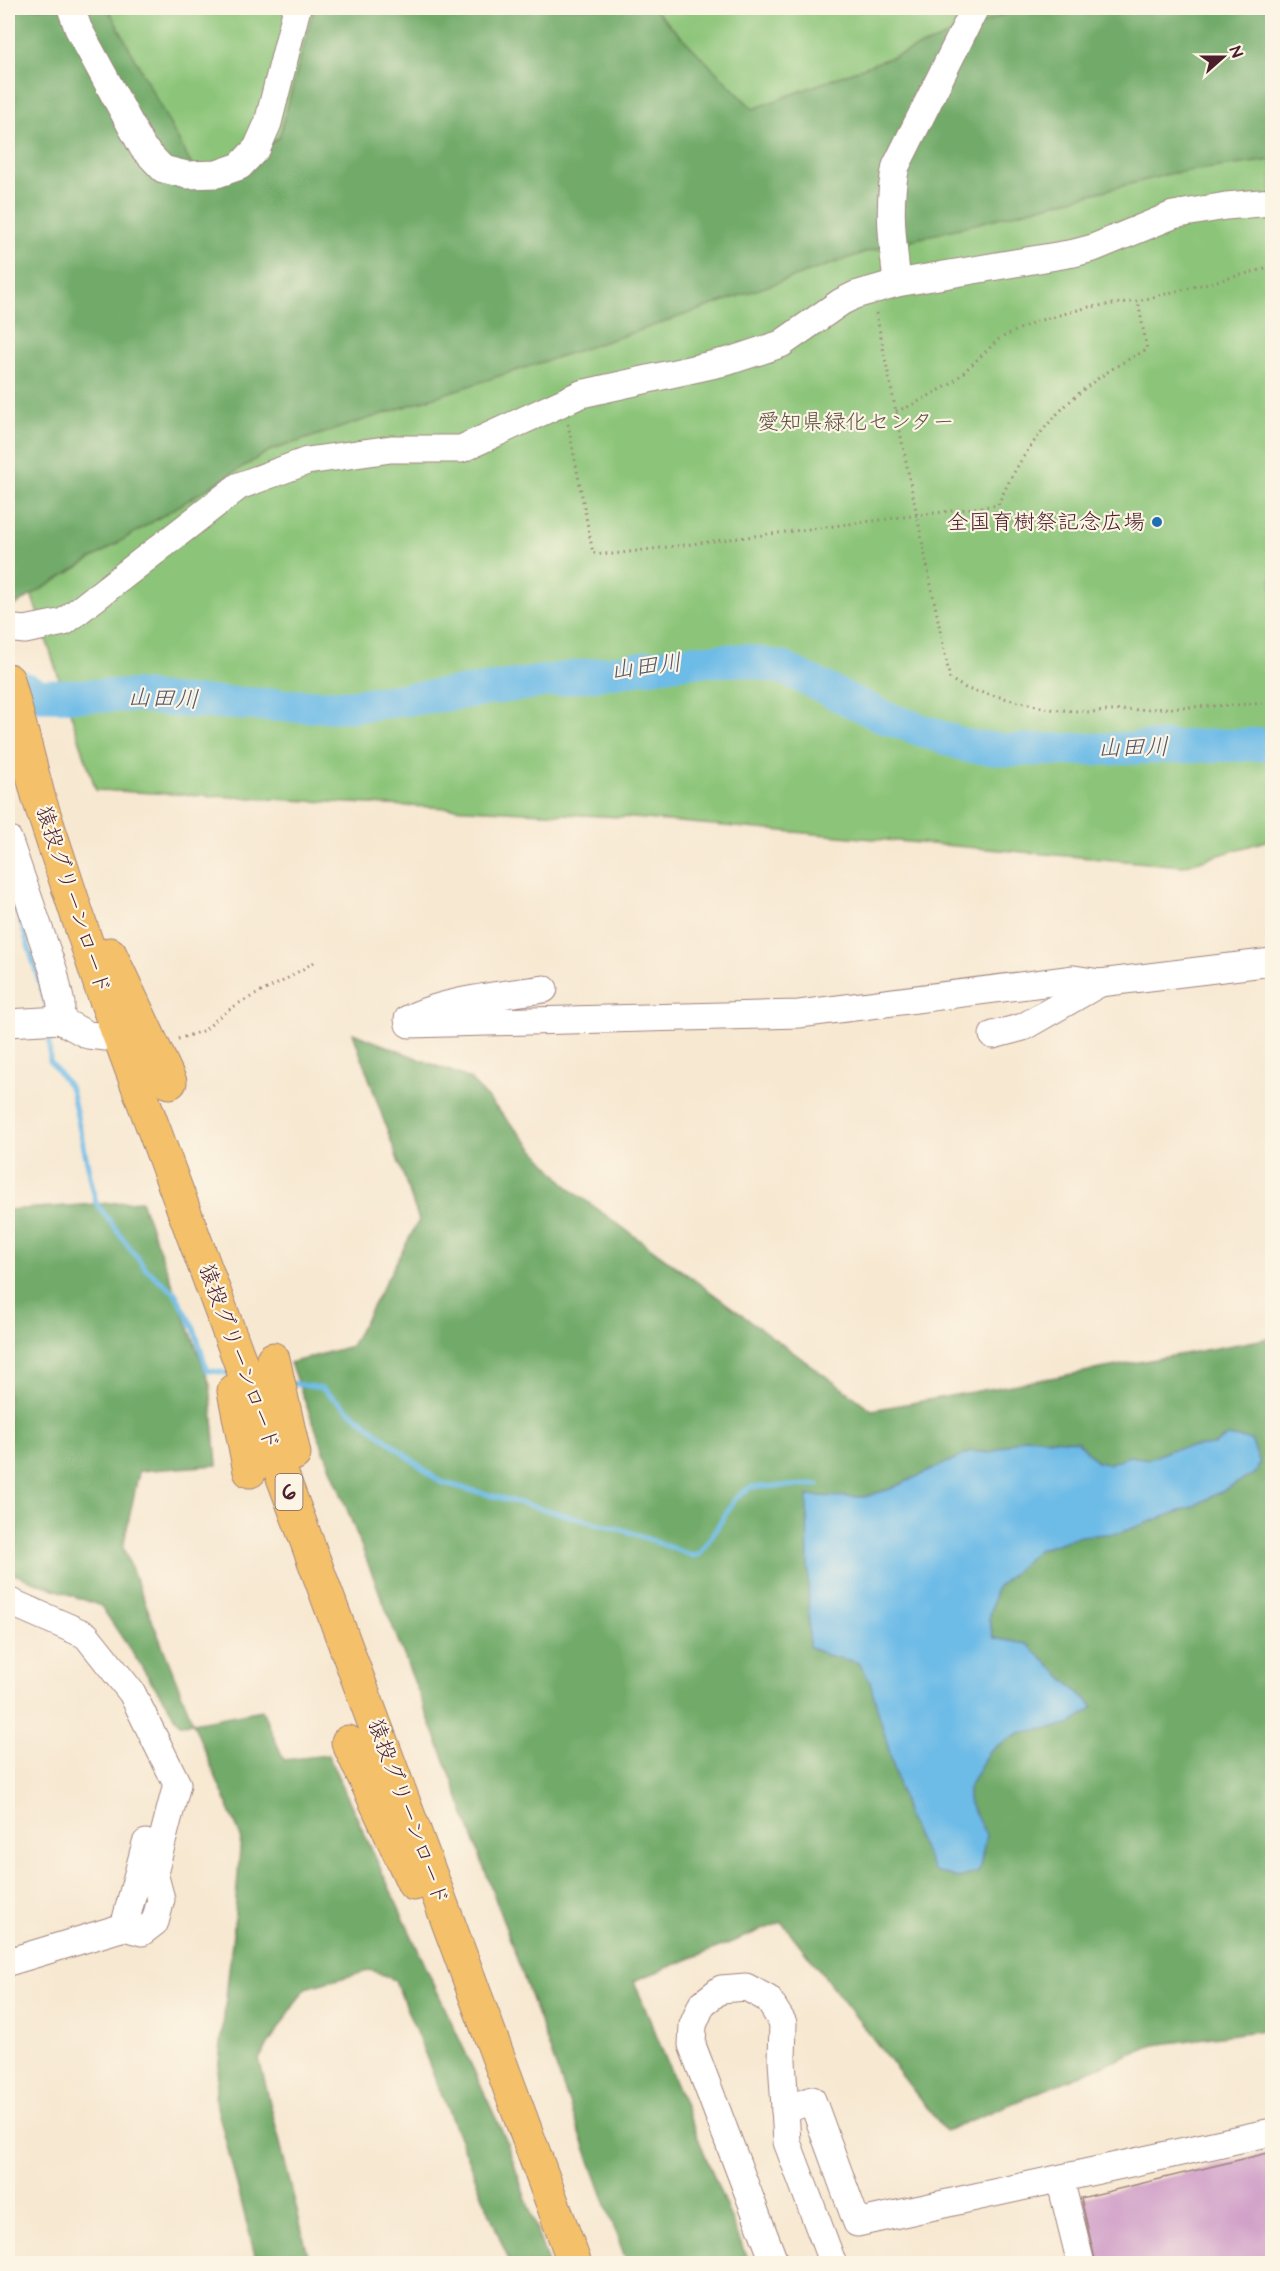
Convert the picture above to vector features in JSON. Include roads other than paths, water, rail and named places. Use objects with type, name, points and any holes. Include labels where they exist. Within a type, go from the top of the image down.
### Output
[{"type":"main road","name":"猿投グリーンロード","points":[[8,680],[39,799],[72,904],[138,1088],[575,2264]]},
{"type":"main road","points":[[39,799],[170,1082]]},
{"type":"main road","points":[[138,1088],[149,1133],[224,1353],[238,1406],[250,1471]]},
{"type":"main road","points":[[273,1359],[288,1430],[312,1517],[407,1792],[418,1839]]},
{"type":"main road","points":[[348,1742],[421,1899],[495,2046]]},
{"type":"street","points":[[71,8],[78,28],[143,148],[163,169],[187,175],[217,174],[240,165],[257,148],[268,123],[297,8]]},
{"type":"street","points":[[897,283],[891,217],[891,190],[896,166],[975,8]]},
{"type":"street","points":[[15,629],[25,630],[64,622],[239,486],[306,461],[391,449],[461,449],[581,394],[757,353],[781,344],[841,302],[872,290],[897,283],[1074,253],[1093,248],[1173,215],[1226,206],[1272,202]]},
{"type":"street","points":[[8,839],[12,869],[54,972],[62,1004],[60,1020]]},
{"type":"street","points":[[544,989],[506,994],[425,1011],[408,1020],[409,1024],[800,1014],[1074,979],[1100,983],[1272,962]]},
{"type":"street","points":[[993,1035],[1023,1027],[1100,983]]},
{"type":"street","points":[[8,1023],[60,1020],[88,1035],[106,1037]]},
{"type":"street","points":[[8,1601],[86,1635],[132,1693],[177,1784],[154,1873],[161,1899],[155,1923],[142,1932],[124,1927],[8,1962]]},
{"type":"street","points":[[8,1621],[73,1648],[112,1692],[146,1748],[161,1786],[124,1927]]},
{"type":"street","points":[[775,2264],[692,2045],[693,2025],[702,2004],[721,1989],[746,1988],[768,1999],[783,2023],[782,2060],[787,2142],[833,2264]]},
{"type":"street","points":[[785,2110],[812,2100],[857,2223],[1272,2132]]},
{"type":"street","points":[[1060,2179],[1081,2264]]},
{"type":"water","points":[[1228,1436],[1251,1440],[1260,1463],[1256,1473],[1194,1506],[1119,1533],[1081,1536],[1038,1550],[996,1589],[989,1621],[994,1638],[1027,1644],[1094,1707],[1070,1725],[1019,1733],[989,1751],[968,1789],[968,1800],[986,1835],[979,1872],[958,1878],[934,1871],[908,1819],[870,1682],[859,1663],[824,1654],[809,1646],[807,1496],[864,1497],[890,1489],[972,1451],[990,1453],[1026,1437],[1077,1441],[1097,1462],[1108,1464],[1129,1456],[1149,1459],[1173,1449],[1214,1445]]},
{"type":"waterway","name":"山田川","points":[[8,682],[40,695],[138,696],[174,701],[350,706],[689,661],[743,660],[783,668],[884,717],[967,746],[1007,750],[1272,744]]},
{"type":"waterway","points":[[8,886],[49,1013]]},
{"type":"waterway","points":[[49,1028],[50,1061],[71,1089],[96,1203],[146,1269],[175,1293],[194,1328],[207,1370],[232,1374]]},
{"type":"waterway","points":[[289,1383],[321,1388],[440,1482],[627,1531],[693,1556],[700,1554],[736,1498],[746,1490],[752,1487],[818,1485]]},
{"type":"place","name":"全国育樹祭記念広場","points":[[1157,522]]},
{"type":"park label","name":"愛知県緑化センター","points":[[856,422]]}]
